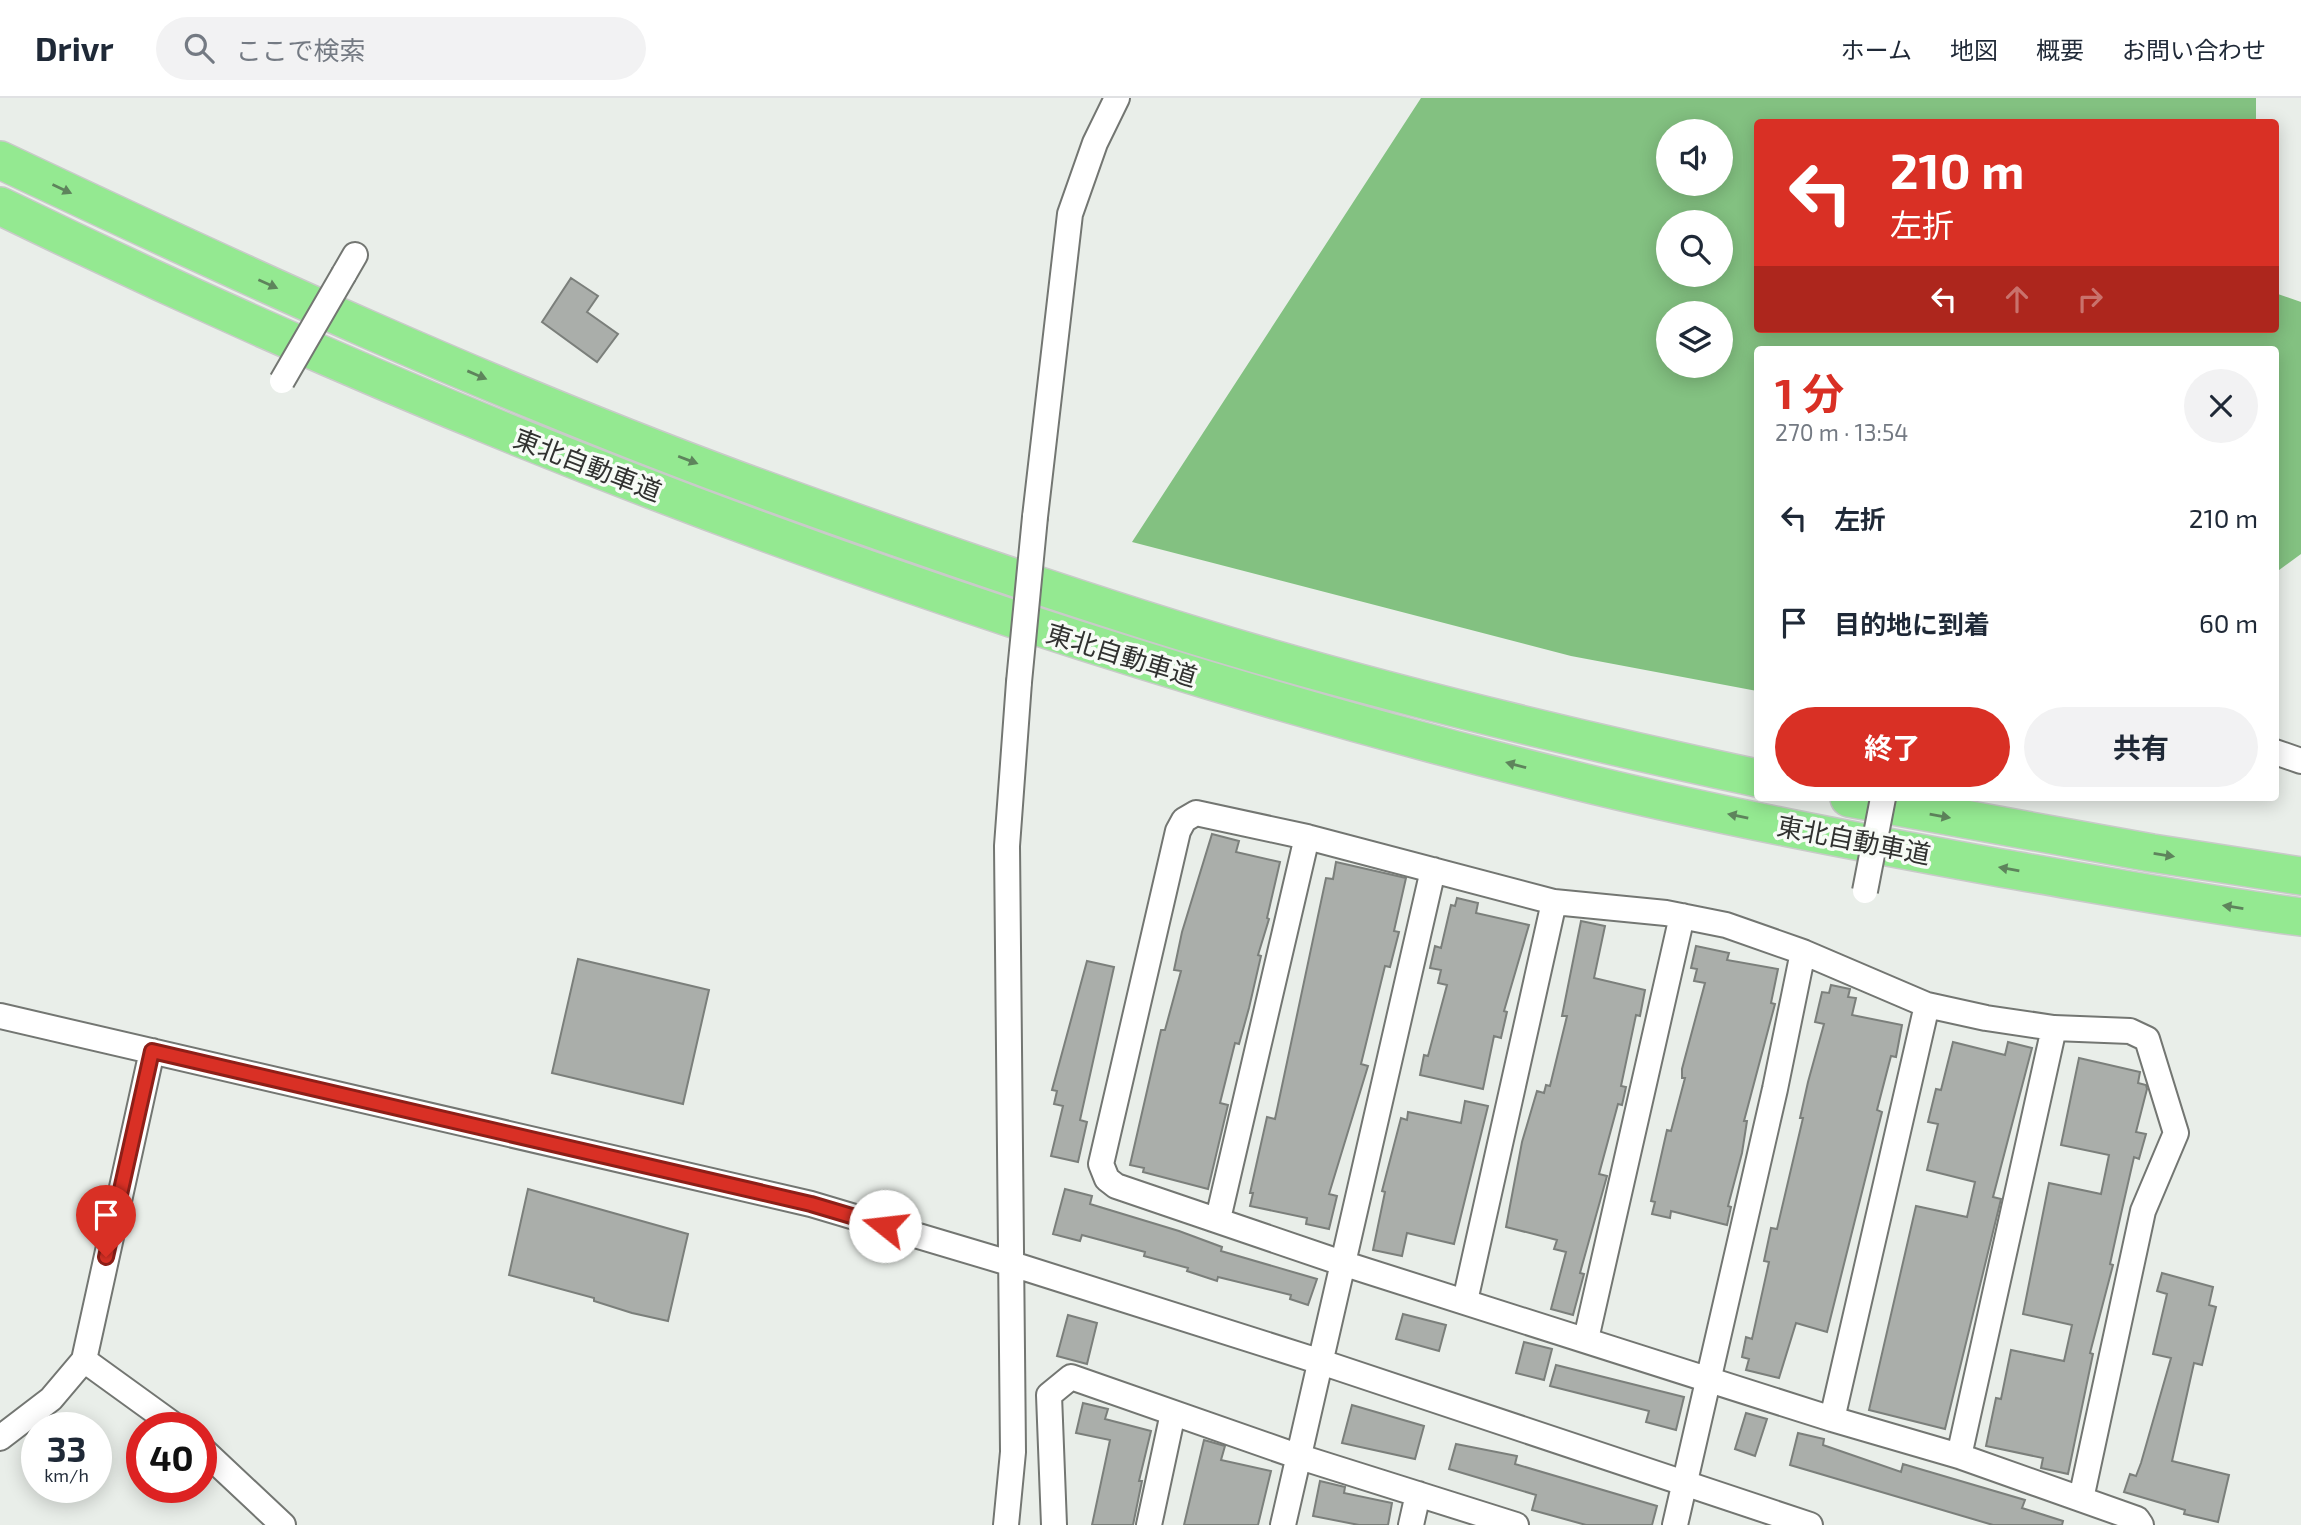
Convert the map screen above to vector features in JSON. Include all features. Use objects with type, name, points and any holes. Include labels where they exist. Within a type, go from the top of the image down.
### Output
[{"type":"highway","name":"東北自動車道","points":[[0,160],[216,261],[473,373],[737,480],[1098,605],[1257,654],[1591,742],[1754,777]]},
{"type":"highway","name":"東北自動車道","points":[[0,206],[198,299],[540,446],[820,553],[1098,647],[1363,725],[1578,782],[1888,847],[2141,893],[2301,917]]},
{"type":"highway","name":"東北自動車道","points":[[1866,801],[2152,853],[2301,876]]},
{"type":"street","points":[[1006,1525],[1013,1452],[1009,1263],[1007,846],[1019,682],[1070,214],[1095,143],[1116,98]]},
{"type":"street","points":[[282,381],[350,265]]},
{"type":"street","points":[[2279,753],[2301,761]]},
{"type":"street","points":[[1865,891],[1882,801]]},
{"type":"street","points":[[2081,1499],[2143,1211],[2176,1129],[2147,1039],[2130,1031],[2054,1028],[1986,1018],[1927,1004],[1803,952],[1726,925],[1682,916],[1554,902],[1307,837],[1196,813],[1184,820],[1178,831],[1168,871],[1101,1164],[1107,1179],[1122,1189],[1218,1219],[1342,1263],[1832,1419],[1959,1455],[2081,1499],[2137,1519],[2141,1525]]},
{"type":"street","points":[[1218,1219],[1307,837]]},
{"type":"street","points":[[1283,1525],[1318,1361],[1433,870]]},
{"type":"street","points":[[1465,1301],[1554,902]]},
{"type":"street","points":[[1586,1339],[1682,916]]},
{"type":"street","points":[[1675,1525],[1803,952]]},
{"type":"street","points":[[1832,1419],[1927,1004]]},
{"type":"street","points":[[0,1016],[811,1204],[1009,1263],[1318,1361],[1810,1525]]},
{"type":"street","points":[[1959,1455],[2054,1028]]},
{"type":"street","points":[[0,1438],[51,1399],[84,1360],[152,1051]]},
{"type":"street","points":[[84,1360],[156,1412]]},
{"type":"street","points":[[1054,1525],[1049,1395],[1071,1377],[1297,1456],[1516,1525]]},
{"type":"street","points":[[1149,1525],[1173,1413]]},
{"type":"street","points":[[217,1463],[282,1525]]},
{"type":"street","points":[[1411,1525],[1418,1494]]},
{"type":"green space","points":[[1421,98],[2256,98],[2256,119],[1754,119],[1754,333],[2279,333],[2279,294],[2301,302],[2301,554],[2279,570],[2279,346],[1754,346],[1754,690],[1571,656],[1132,542]]},
{"type":"building","points":[[571,278],[598,296],[587,312],[618,334],[597,362],[542,322]]},
{"type":"building","points":[[1212,834],[1239,841],[1236,852],[1280,862],[1267,918],[1269,919],[1258,955],[1261,956],[1249,1008],[1239,1044],[1235,1043],[1220,1103],[1228,1105],[1208,1189],[1143,1172],[1144,1168],[1130,1165],[1161,1030],[1165,1030],[1181,971],[1174,970],[1182,932]]},
{"type":"building","points":[[1336,862],[1406,878],[1394,931],[1399,932],[1390,967],[1385,966],[1361,1064],[1368,1066],[1329,1194],[1337,1196],[1329,1229],[1306,1224],[1307,1218],[1250,1206],[1253,1193],[1250,1193],[1267,1117],[1275,1119],[1326,878],[1333,879]]},
{"type":"building","points":[[1457,898],[1478,903],[1476,913],[1529,925],[1504,1011],[1507,1012],[1501,1038],[1494,1036],[1483,1089],[1420,1075],[1424,1055],[1428,1056],[1447,985],[1438,983],[1441,970],[1430,968],[1435,946],[1441,948],[1451,905],[1455,906]]},
{"type":"building","points":[[1581,921],[1605,926],[1594,978],[1645,990],[1640,1016],[1636,1015],[1621,1086],[1626,1087],[1622,1105],[1618,1104],[1599,1174],[1607,1176],[1580,1273],[1584,1274],[1573,1315],[1551,1309],[1566,1252],[1554,1249],[1557,1240],[1506,1227],[1522,1142],[1537,1091],[1544,1093],[1546,1085],[1550,1086],[1567,1016],[1562,1016]]},
{"type":"building","points":[[1696,946],[1729,953],[1727,960],[1778,969],[1771,1003],[1775,1004],[1744,1121],[1747,1121],[1742,1153],[1728,1206],[1731,1207],[1727,1225],[1671,1211],[1670,1218],[1652,1214],[1655,1202],[1651,1201],[1667,1130],[1671,1131],[1685,1078],[1682,1078],[1682,1069],[1705,983],[1694,981],[1697,969],[1691,968]]},
{"type":"building","points":[[578,959],[709,990],[683,1104],[552,1073]]},
{"type":"building","points":[[1087,961],[1114,967],[1080,1120],[1087,1122],[1078,1162],[1051,1156],[1063,1106],[1054,1104],[1057,1091],[1052,1090]]},
{"type":"building","points":[[1831,985],[1850,989],[1848,997],[1856,998],[1852,1015],[1902,1025],[1896,1057],[1891,1056],[1877,1110],[1882,1112],[1827,1332],[1796,1323],[1779,1378],[1746,1370],[1749,1359],[1742,1357],[1746,1337],[1752,1339],[1769,1262],[1764,1261],[1771,1228],[1777,1229],[1803,1118],[1800,1118],[1808,1082],[1824,1024],[1815,1022],[1822,992],[1829,993]]},
{"type":"building","points":[[1953,1042],[2005,1055],[2008,1042],[2032,1048],[1993,1197],[2001,1199],[1945,1429],[1869,1410],[1916,1206],[1967,1217],[1975,1182],[1927,1170],[1938,1124],[1928,1122],[1936,1089],[1941,1090]]},
{"type":"building","points":[[2079,1058],[2140,1072],[2138,1083],[2146,1085],[2147,1089],[2136,1132],[2146,1134],[2139,1159],[2134,1157],[2110,1264],[2113,1265],[2090,1353],[2093,1354],[2068,1474],[2041,1468],[2043,1458],[1986,1446],[1996,1398],[2001,1399],[2011,1350],[2064,1361],[2072,1325],[2023,1314],[2049,1183],[2101,1194],[2109,1155],[2061,1145]]},
{"type":"building","points":[[1465,1101],[1488,1106],[1454,1244],[1407,1233],[1402,1256],[1373,1250],[1385,1192],[1382,1191],[1401,1118],[1407,1120],[1408,1112],[1461,1123]]},
{"type":"building","points":[[528,1189],[688,1234],[668,1321],[632,1313],[594,1301],[594,1298],[509,1275]]},
{"type":"building","points":[[1065,1189],[1092,1196],[1090,1204],[1179,1231],[1222,1247],[1221,1251],[1317,1279],[1308,1305],[1290,1299],[1291,1295],[1218,1277],[1217,1281],[1187,1271],[1188,1268],[1144,1256],[1145,1252],[1082,1235],[1080,1241],[1053,1234]]},
{"type":"building","points":[[2162,1273],[2213,1287],[2209,1305],[2216,1307],[2202,1365],[2194,1363],[2172,1461],[2229,1475],[2218,1522],[2184,1514],[2185,1510],[2124,1492],[2130,1474],[2136,1476],[2141,1463],[2171,1358],[2153,1354],[2167,1294],[2157,1291]]},
{"type":"building","points":[[1403,1314],[1446,1325],[1439,1351],[1396,1339]]},
{"type":"building","points":[[1068,1315],[1097,1323],[1087,1364],[1057,1356]]},
{"type":"building","points":[[1524,1342],[1552,1349],[1544,1380],[1516,1373]]},
{"type":"building","points":[[1556,1365],[1684,1397],[1676,1430],[1646,1422],[1649,1411],[1550,1386]]},
{"type":"building","points":[[1083,1403],[1108,1409],[1105,1419],[1151,1431],[1139,1481],[1142,1481],[1133,1525],[1092,1525],[1110,1440],[1076,1433]]},
{"type":"building","points":[[1352,1405],[1424,1426],[1415,1459],[1342,1443]]},
{"type":"building","points":[[1746,1413],[1767,1419],[1755,1456],[1735,1449]]},
{"type":"building","points":[[1798,1433],[1824,1439],[1823,1445],[1901,1472],[1903,1464],[2025,1500],[2022,1508],[2063,1521],[2062,1525],[1993,1525],[1790,1465]]},
{"type":"building","points":[[1204,1440],[1225,1446],[1221,1460],[1271,1471],[1258,1525],[1184,1525]]},
{"type":"building","points":[[1456,1444],[1517,1456],[1515,1464],[1657,1506],[1652,1525],[1586,1525],[1532,1510],[1536,1495],[1449,1469]]},
{"type":"building","points":[[1320,1481],[1345,1487],[1344,1493],[1392,1503],[1388,1525],[1359,1525],[1313,1516]]},
{"type":"route","points":[[106,1257],[152,1051],[811,1204],[885,1226]]}]
